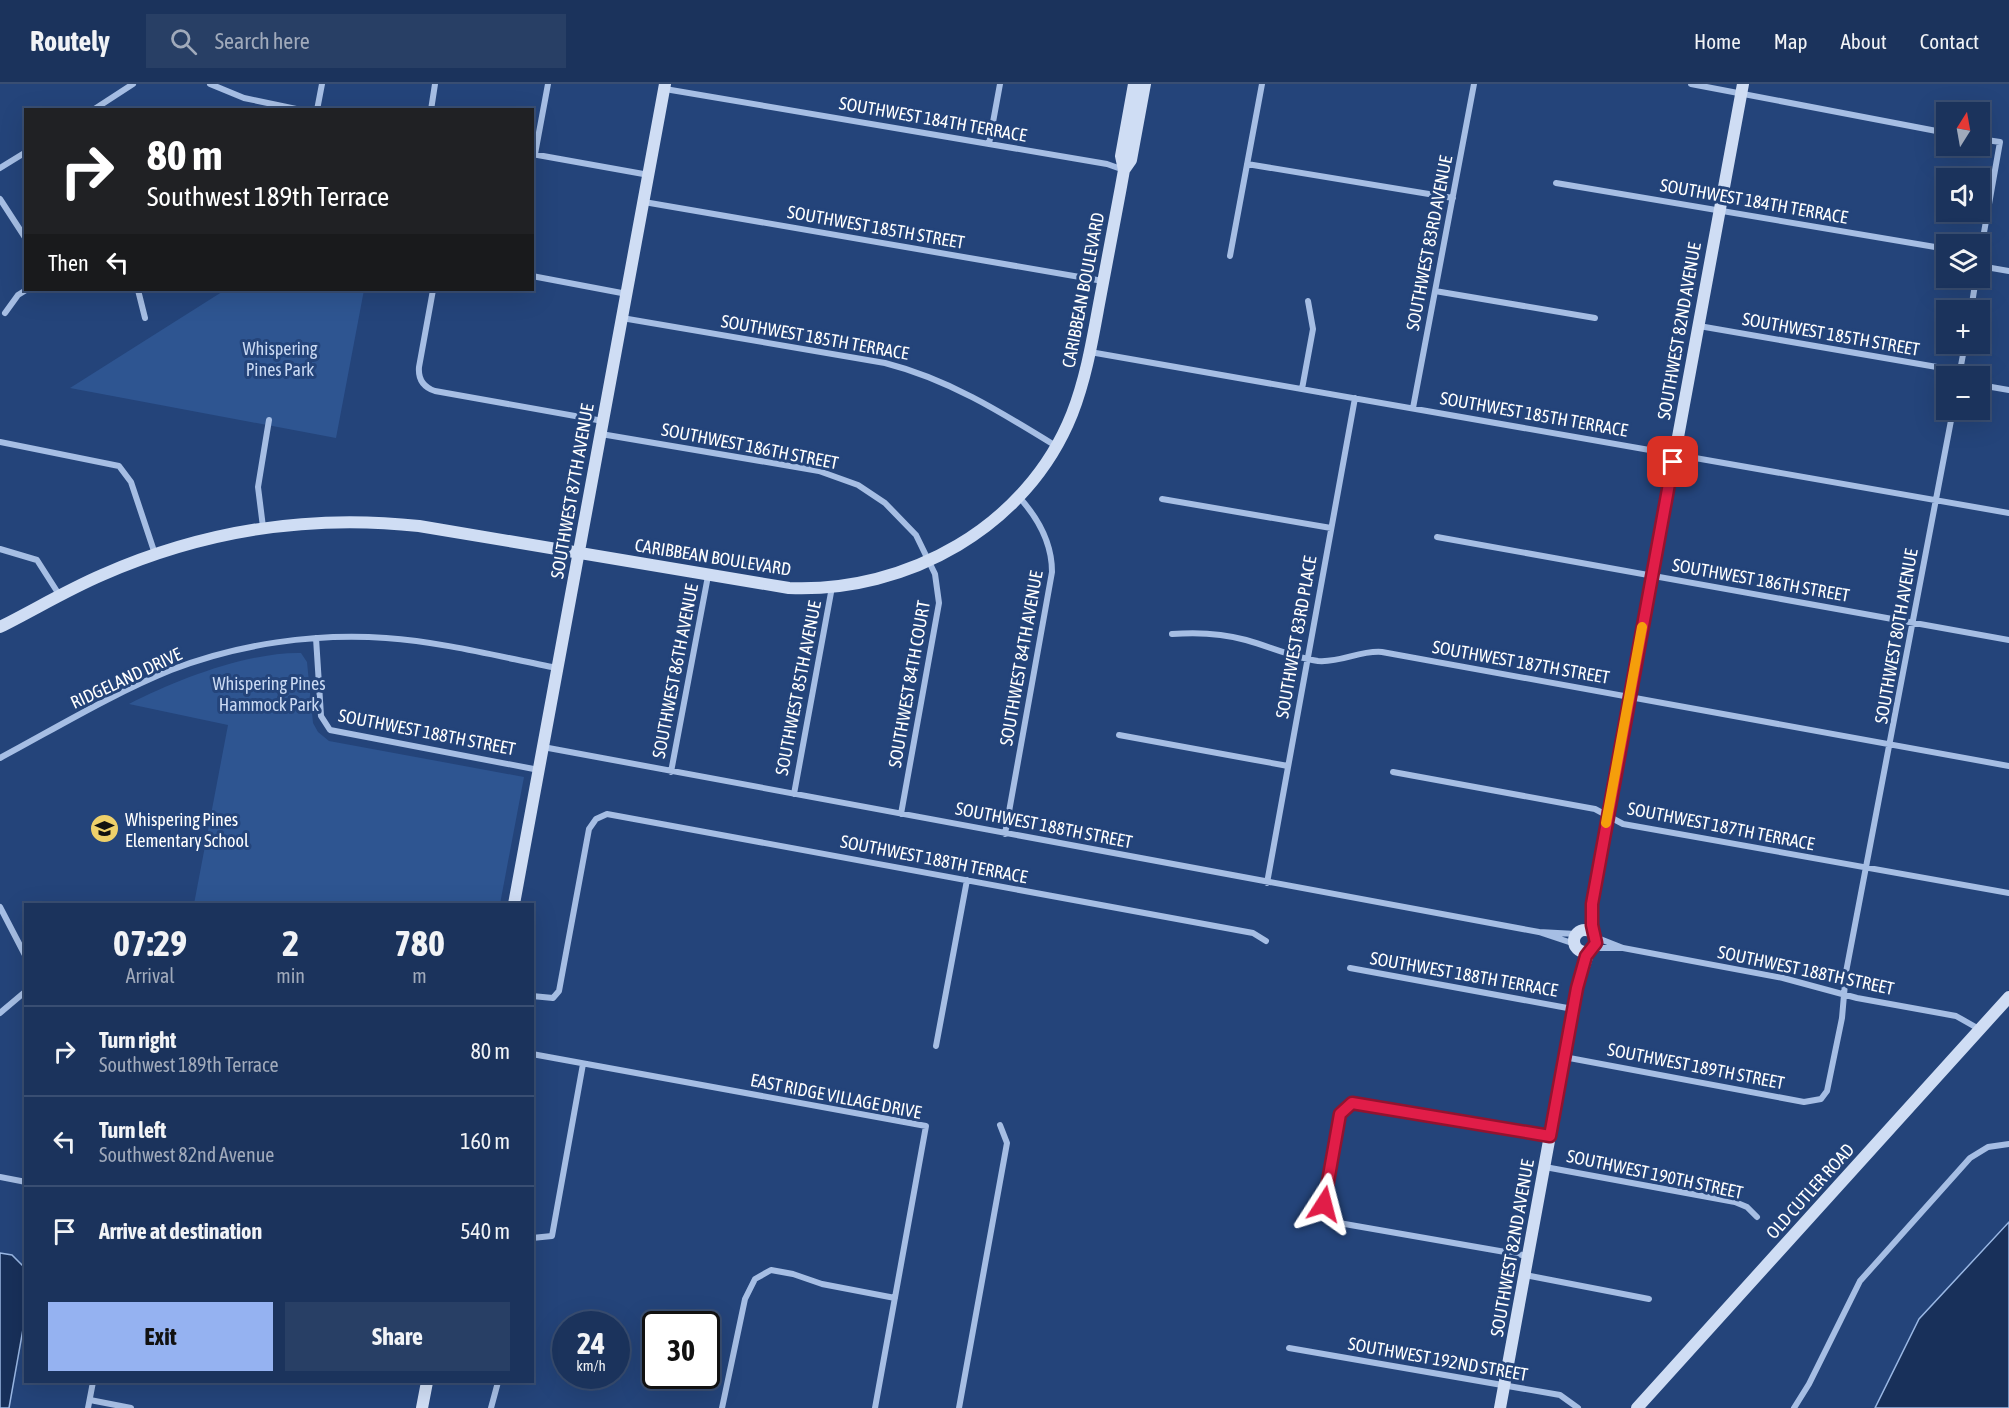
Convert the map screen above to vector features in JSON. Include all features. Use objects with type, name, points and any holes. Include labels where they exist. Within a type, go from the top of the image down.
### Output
[{"type":"street","points":[[96,108],[134,84]]},
{"type":"street","points":[[210,84],[270,107]]},
{"type":"street","points":[[317,108],[322,84]]},
{"type":"street","points":[[431,108],[435,84]]},
{"type":"street","points":[[548,84],[534,154],[649,175]]},
{"type":"street","points":[[989,144],[1000,84]]},
{"type":"street","name":"CARIBBEAN BOULEVARD","points":[[0,627],[100,575],[155,554],[210,538],[263,527],[324,522],[394,524],[775,587],[832,587],[873,581],[929,561],[977,533],[1018,496],[1056,446],[1077,400],[1090,351],[1124,170],[1121,156],[1134,84]]},
{"type":"street","points":[[1124,170],[1131,160],[1145,84]]},
{"type":"street","points":[[1230,256],[1262,84]]},
{"type":"street","name":"SOUTHWEST 83RD AVENUE","points":[[1413,408],[1474,84]]},
{"type":"street","points":[[1691,84],[1742,89],[1936,131]]},
{"type":"street","name":"SOUTHWEST 184TH TERRACE","points":[[665,86],[1107,164],[1124,170]]},
{"type":"street","name":"SOUTHWEST 87TH AVENUE","points":[[514,903],[665,86]]},
{"type":"street","name":"SOUTHWEST 82ND AVENUE","points":[[1500,1408],[1742,89]]},
{"type":"street","points":[[1984,234],[2000,142],[1990,140]]},
{"type":"street","points":[[0,168],[24,153]]},
{"type":"street","points":[[1247,164],[1453,198]]},
{"type":"street","name":"SOUTHWEST 184TH TERRACE","points":[[1556,183],[1936,247]]},
{"type":"street","points":[[0,199],[24,236]]},
{"type":"street","name":"SOUTHWEST 185TH STREET","points":[[644,202],[1103,281]]},
{"type":"street","points":[[1990,268],[2009,271]]},
{"type":"street","points":[[534,276],[627,294]]},
{"type":"street","points":[[5,314],[18,295],[24,291]]},
{"type":"street","points":[[138,291],[145,318]]},
{"type":"street","points":[[433,291],[418,367],[422,383],[435,391],[603,421]]},
{"type":"street","points":[[1435,291],[1595,318]]},
{"type":"street","points":[[1302,389],[1313,329],[1308,301]]},
{"type":"street","name":"SOUTHWEST 185TH TERRACE","points":[[622,318],[885,363],[914,371],[955,387],[1056,446]]},
{"type":"street","name":"SOUTHWEST 185TH STREET","points":[[1698,326],[1936,370]]},
{"type":"street","name":"SOUTHWEST 185TH TERRACE","points":[[1090,351],[2009,513]]},
{"type":"street","points":[[1990,387],[2009,390]]},
{"type":"street","name":"SOUTHWEST 83RD PLACE","points":[[1267,883],[1355,398]]},
{"type":"street","points":[[263,527],[258,487],[269,420]]},
{"type":"street","name":"SOUTHWEST 80TH AVENUE","points":[[1844,994],[1951,420]]},
{"type":"street","name":"SOUTHWEST 186TH STREET","points":[[601,434],[819,471],[844,479],[872,494],[898,515],[916,535],[929,561]]},
{"type":"street","points":[[0,442],[119,466],[131,482],[155,554]]},
{"type":"street","name":"SOUTHWEST 84TH AVENUE","points":[[1005,834],[1052,572],[1051,557],[1043,532],[1018,496]]},
{"type":"street","points":[[1162,499],[1331,528]]},
{"type":"street","name":"SOUTHWEST 186TH STREET","points":[[1437,537],[2009,640]]},
{"type":"street","points":[[0,549],[37,560],[60,596]]},
{"type":"street","name":"SOUTHWEST 84TH COURT","points":[[901,814],[939,603],[938,582],[929,561]]},
{"type":"street","name":"SOUTHWEST 86TH AVENUE","points":[[671,772],[708,576]]},
{"type":"street","name":"SOUTHWEST 85TH AVENUE","points":[[794,794],[832,587]]},
{"type":"street","name":"SOUTHWEST 187TH STREET","points":[[1172,634],[1222,634],[1307,659],[1328,661],[1367,652],[1382,652],[2009,766]]},
{"type":"street","name":"SOUTHWEST 188TH STREET","points":[[316,638],[321,716],[330,730],[539,770]]},
{"type":"street","name":"RIDGELAND DRIVE","points":[[0,758],[175,669],[257,646],[316,638],[398,639],[558,668]]},
{"type":"street","points":[[1119,735],[1288,766]]},
{"type":"street","name":"SOUTHWEST 188TH STREET","points":[[543,747],[1783,978],[1844,994],[1962,1018],[1980,1029]]},
{"type":"street","name":"SOUTHWEST 187TH TERRACE","points":[[1394,772],[1595,809],[1623,824],[2009,893]]},
{"type":"street","name":"SOUTHWEST 188TH TERRACE","points":[[534,996],[556,997],[561,981],[589,829],[596,819],[603,815],[614,815],[1253,933],[1266,941]]},
{"type":"street","points":[[936,1046],[967,880]]},
{"type":"street","points":[[0,907],[24,953]]},
{"type":"street","name":"SOUTHWEST 188TH STREET","points":[[1539,932],[1623,948]]},
{"type":"street","name":"SOUTHWEST 188TH TERRACE","points":[[1350,968],[1573,1009]]},
{"type":"street","points":[[0,1013],[24,992]]},
{"type":"street","name":"SOUTHWEST 189TH STREET","points":[[1564,1057],[1804,1102],[1821,1099],[1830,1081],[1844,994]]},
{"type":"street","name":"OLD CUTLER ROAD","points":[[1637,1408],[2009,998]]},
{"type":"street","name":"EAST RIDGE VILLAGE DRIVE","points":[[534,1054],[926,1126],[875,1408]]},
{"type":"street","points":[[534,1238],[552,1236],[583,1064]]},
{"type":"street","points":[[1529,1256],[1339,1223],[1327,1213],[1324,1200],[1339,1117],[1348,1105],[1363,1103],[1550,1136]]},
{"type":"street","points":[[958,1408],[1007,1143],[1000,1125]]},
{"type":"street","points":[[1794,1408],[1809,1384],[1852,1293],[1868,1270],[1967,1160],[1988,1147],[2009,1144]]},
{"type":"street","name":"SOUTHWEST 190TH STREET","points":[[1545,1167],[1735,1202],[1747,1207],[1757,1217]]},
{"type":"street","points":[[0,1177],[24,1182]]},
{"type":"street","points":[[722,1408],[746,1293],[754,1279],[768,1271],[778,1270],[822,1284],[895,1298]]},
{"type":"street","points":[[1525,1275],[1649,1299]]},
{"type":"street","name":"SOUTHWEST 192ND STREET","points":[[1289,1347],[1560,1395],[1578,1408]]},
{"type":"street","points":[[88,1408],[93,1383]]},
{"type":"street","points":[[422,1408],[427,1383]]},
{"type":"street","points":[[491,1408],[498,1383]]},
{"type":"street","points":[[90,1400],[131,1408]]},
{"type":"green space","name":"Whispering Pines Park","points":[[223,291],[364,291],[336,438],[70,388]]},
{"type":"green space","name":"Whispering Pines Hammock Park","points":[[301,653],[307,662],[313,723],[318,732],[329,741],[524,777],[500,903],[194,903],[228,725],[129,704],[212,669],[235,662],[280,654]]},
{"type":"shaded area","points":[[2009,1222],[2009,1408],[1875,1408],[1919,1319]]},
{"type":"shaded area","points":[[0,1253],[12,1255],[24,1267],[24,1324],[9,1408],[0,1408]]},
{"type":"slow traffic","points":[[1606,823],[1642,627]]},
{"type":"place","name":"Whispering Pines Elementary School","points":[[104,829]]},
{"type":"route","points":[[1324,1204],[1340,1114],[1352,1103],[1359,1102],[1550,1136],[1577,988],[1586,956],[1596,943],[1592,925],[1592,904],[1673,462]]}]
